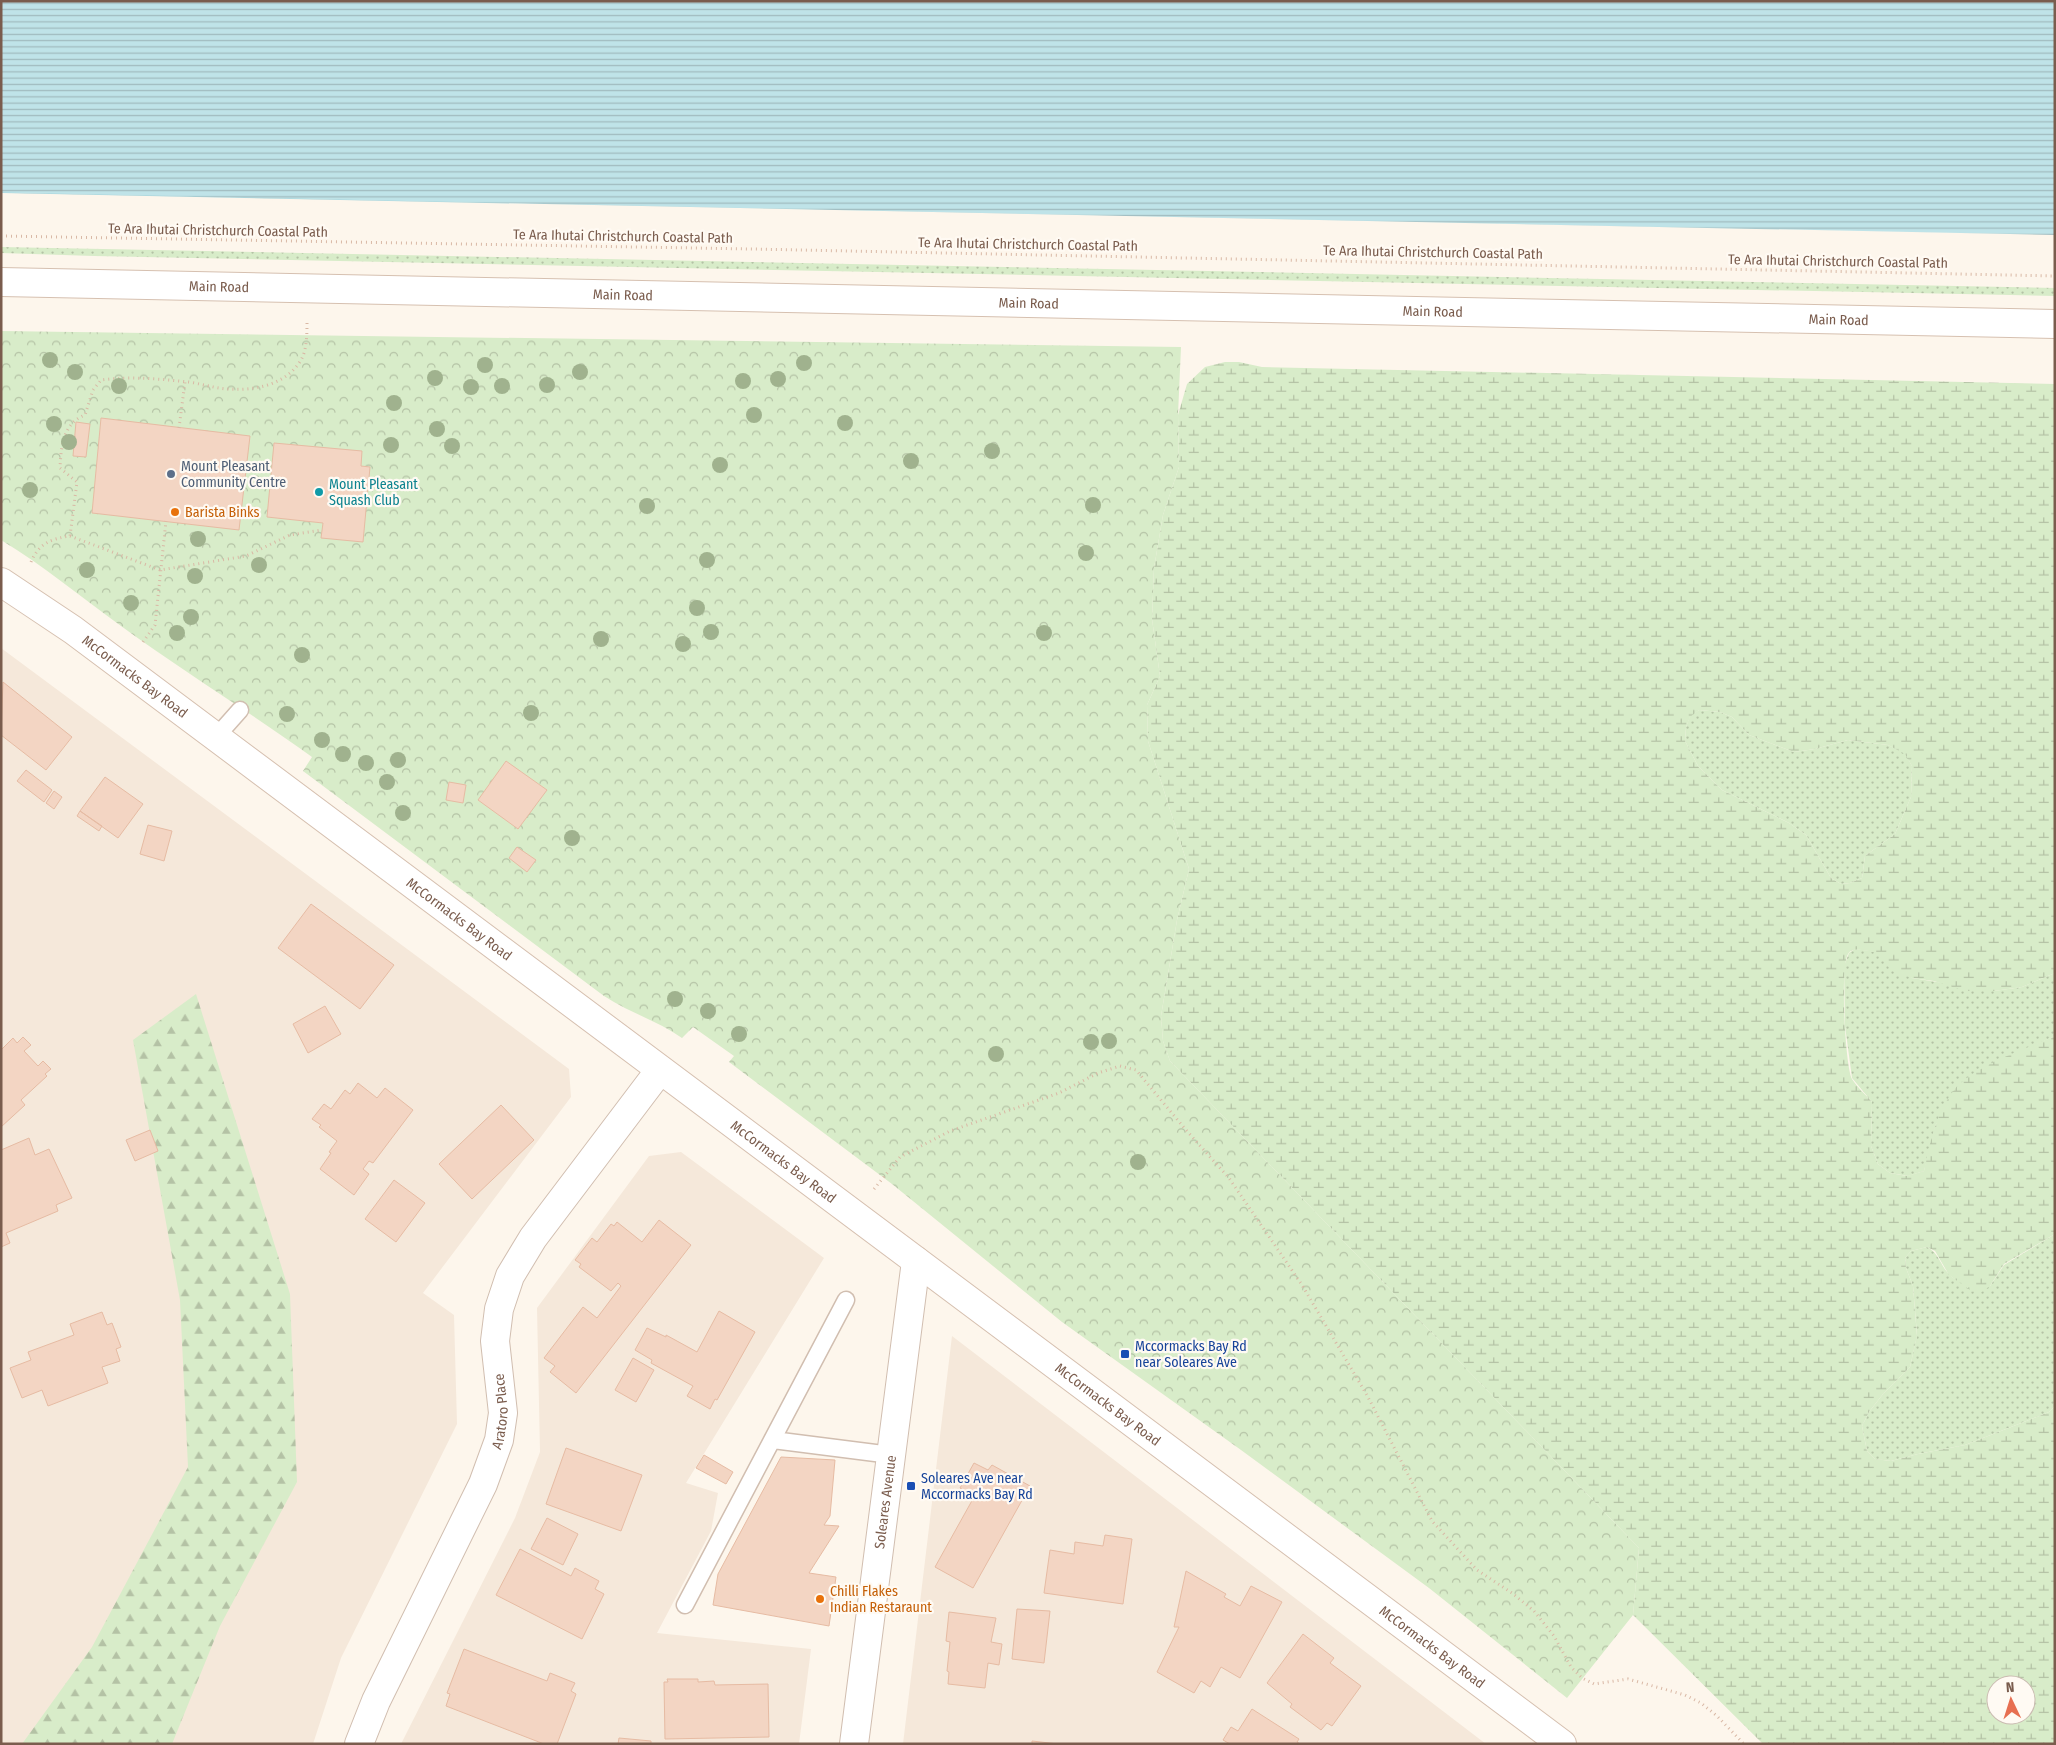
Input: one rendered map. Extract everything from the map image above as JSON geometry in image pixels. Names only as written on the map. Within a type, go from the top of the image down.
[{"type":"street","name":"Main Road","points":[[1,282],[2055,324]]},
{"type":"street","name":"McCormacks Bay Road","points":[[9,586],[216,737],[1562,1744]]},
{"type":"street","name":"Aratoro Place","points":[[359,1744],[376,1701],[483,1484],[499,1440],[502,1413],[495,1341],[499,1309],[510,1276],[533,1238],[660,1070]]},
{"type":"street","name":"Soleares Avenue","points":[[854,1744],[916,1261]]},
{"type":"lane","points":[[216,737],[240,710]]},
{"type":"lane","points":[[685,1605],[846,1300]]},
{"type":"lane","points":[[773,1440],[891,1454]]},
{"type":"path","name":"Te Ara Ihutai Christchurch Coastal Path","points":[[1,236],[2055,276]]},
{"type":"path","points":[[70,536],[77,482],[60,468],[61,447],[65,435],[75,419],[85,415],[93,390],[101,380],[116,378],[185,382],[227,389],[252,388],[277,382],[286,377],[302,359],[306,344],[308,289]]},
{"type":"path","points":[[179,428],[185,382]]},
{"type":"path","points":[[124,669],[154,625],[166,522]]},
{"type":"path","points":[[9,586],[40,547],[51,539],[70,536],[160,570],[246,556],[290,535],[322,530]]},
{"type":"path","points":[[853,1215],[900,1157],[950,1131],[1059,1093],[1098,1073],[1120,1066],[1136,1070],[1229,1178],[1302,1285],[1368,1397],[1432,1522],[1477,1570],[1512,1592],[1534,1611],[1554,1636],[1571,1668],[1582,1678],[1594,1684],[1628,1679],[1685,1695],[1700,1703],[1717,1716],[1744,1744]]},
{"type":"shaded area","points":[[1,648],[569,1069],[571,1097],[423,1293],[454,1315],[457,1424],[341,1658],[313,1744],[1,1744]]},
{"type":"shaded area","points":[[681,1152],[824,1258],[686,1483],[718,1493],[711,1531],[657,1633],[811,1649],[799,1744],[401,1744],[515,1518],[540,1452],[537,1308],[649,1156]]},
{"type":"shaded area","points":[[952,1336],[1486,1744],[903,1744]]},
{"type":"green space","points":[[1,247],[2055,288],[2055,296],[94,256],[1,253]]},
{"type":"green space","points":[[1,331],[1181,347],[1178,415],[1179,467],[1163,515],[1154,568],[1152,619],[1160,676],[1147,705],[1148,741],[1189,869],[1177,920],[1161,1016],[1163,1041],[1170,1061],[1639,1548],[1633,1615],[1567,1698],[1429,1588],[1062,1322],[892,1184],[729,1062],[734,1056],[693,1027],[682,1038],[604,996],[303,771],[312,757],[145,643],[47,571],[1,540]]},
{"type":"green space","points":[[1225,362],[1239,362],[1262,367],[2055,384],[2055,973],[2022,987],[1994,991],[1965,991],[1934,981],[1912,978],[1890,970],[1880,955],[1873,952],[1852,950],[1848,954],[1846,962],[1844,995],[1849,1070],[1854,1082],[1872,1102],[1871,1146],[1878,1164],[1890,1173],[1907,1176],[1924,1171],[1929,1147],[1942,1110],[1955,1088],[1964,1080],[1996,1061],[2055,1036],[2055,1234],[2004,1264],[1990,1286],[1977,1295],[1949,1275],[1935,1251],[1927,1247],[1911,1251],[1905,1258],[1906,1268],[1913,1286],[1917,1336],[1910,1367],[1883,1394],[1869,1412],[1862,1426],[1867,1451],[1875,1459],[1891,1461],[1965,1445],[2049,1412],[2055,1406],[2055,1744],[1763,1744],[1633,1615],[1639,1548],[1170,1061],[1163,1041],[1161,1016],[1177,920],[1189,869],[1148,741],[1147,705],[1160,676],[1152,619],[1154,568],[1163,515],[1179,467],[1178,415],[1187,384],[1205,367]],"holes":[[[1699,710],[1720,712],[1732,717],[1749,735],[1794,752],[1815,749],[1848,740],[1888,745],[1905,754],[1912,766],[1911,797],[1895,834],[1865,856],[1862,878],[1850,883],[1841,884],[1831,878],[1806,835],[1789,823],[1722,790],[1698,766],[1685,741],[1686,727],[1690,717]]]},
{"type":"green space","points":[[1699,710],[1720,712],[1732,717],[1749,735],[1794,752],[1815,749],[1848,740],[1888,745],[1905,753],[1912,766],[1911,797],[1895,834],[1865,856],[1862,878],[1850,883],[1841,884],[1831,878],[1806,835],[1789,823],[1722,790],[1698,766],[1685,741],[1686,727],[1690,716]]},
{"type":"green space","points":[[1855,949],[1878,952],[1912,978],[1994,991],[2022,987],[2055,973],[2055,1036],[1983,1069],[1936,1124],[1924,1171],[1908,1176],[1890,1173],[1878,1164],[1871,1146],[1872,1102],[1852,1078],[1845,1026],[1844,966],[1849,953]]},
{"type":"green space","points":[[196,994],[290,1294],[297,1482],[220,1626],[172,1744],[22,1744],[92,1647],[188,1467],[180,1300],[133,1040]]},
{"type":"green space","points":[[2055,1234],[2055,1406],[2049,1412],[1965,1445],[1891,1461],[1875,1459],[1867,1451],[1862,1426],[1869,1412],[1883,1394],[1910,1367],[1917,1335],[1913,1286],[1906,1268],[1905,1258],[1911,1251],[1927,1247],[1934,1252],[1946,1271],[1953,1278],[1968,1284],[1990,1286],[2004,1265]]},
{"type":"water","points":[[1,1],[2055,1],[2055,236],[1,193]]},
{"type":"pier","points":[[1,193],[2055,235],[2055,239],[1,195]]},
{"type":"building","name":"Mount Pleasant Community Centre","points":[[101,418],[250,436],[239,530],[92,513]]},
{"type":"building","points":[[76,422],[90,424],[86,457],[73,456]]},
{"type":"building","name":"Mount Pleasant Squash Club","points":[[274,443],[362,451],[361,466],[370,467],[363,542],[321,538],[323,523],[267,517]]},
{"type":"building","points":[[3,682],[72,737],[46,770],[1,735]]},
{"type":"building","points":[[506,761],[547,790],[518,829],[478,800]]},
{"type":"building","points":[[26,770],[52,790],[44,802],[17,781]]},
{"type":"building","points":[[105,777],[143,804],[118,838],[80,811]]},
{"type":"building","points":[[449,782],[466,785],[463,803],[446,800]]},
{"type":"building","points":[[54,791],[62,797],[54,809],[46,803]]},
{"type":"building","points":[[80,811],[102,826],[99,831],[77,816]]},
{"type":"building","points":[[148,825],[172,831],[164,861],[140,854]]},
{"type":"building","points":[[517,847],[536,860],[527,872],[509,858]]},
{"type":"building","points":[[311,904],[394,965],[360,1009],[278,948]]},
{"type":"building","points":[[325,1006],[341,1034],[308,1053],[293,1024]]},
{"type":"building","points":[[23,1037],[31,1045],[24,1051],[38,1066],[43,1061],[51,1069],[45,1074],[47,1076],[21,1100],[25,1105],[1,1127],[1,1050],[13,1038],[17,1043]]},
{"type":"building","points":[[358,1083],[377,1098],[385,1088],[413,1110],[373,1163],[369,1161],[363,1169],[369,1174],[354,1195],[320,1169],[337,1141],[312,1119],[324,1104],[331,1109],[345,1090],[350,1094]]},
{"type":"building","points":[[501,1105],[534,1140],[472,1199],[439,1164]]},
{"type":"building","points":[[150,1130],[158,1151],[135,1161],[126,1140]]},
{"type":"building","points":[[29,1138],[35,1155],[49,1149],[72,1198],[56,1205],[58,1211],[6,1233],[10,1243],[1,1247],[1,1150]]},
{"type":"building","points":[[394,1180],[425,1203],[396,1242],[365,1219]]},
{"type":"building","points":[[659,1220],[691,1245],[576,1393],[550,1372],[555,1366],[544,1358],[583,1307],[597,1318],[621,1286],[618,1283],[611,1291],[579,1267],[581,1264],[575,1260],[592,1238],[597,1242],[611,1224],[614,1226],[617,1222],[642,1242]]},
{"type":"building","points":[[719,1311],[755,1332],[717,1400],[715,1399],[710,1409],[687,1396],[693,1386],[651,1363],[652,1360],[635,1350],[647,1328],[666,1337],[666,1335],[697,1352]]},
{"type":"building","points":[[102,1312],[107,1325],[112,1323],[121,1347],[116,1349],[120,1361],[102,1367],[108,1383],[48,1406],[42,1390],[22,1398],[10,1368],[31,1360],[28,1352],[74,1335],[70,1324]]},
{"type":"building","points":[[633,1358],[654,1370],[636,1402],[615,1390]]},
{"type":"building","points":[[566,1448],[642,1475],[621,1531],[546,1504]]},
{"type":"building","points":[[704,1455],[733,1472],[726,1484],[696,1468]]},
{"type":"building","points":[[781,1457],[835,1460],[830,1516],[824,1525],[839,1526],[809,1573],[836,1577],[829,1626],[713,1605],[718,1574]]},
{"type":"building","points":[[974,1463],[988,1470],[992,1465],[1030,1486],[973,1588],[935,1567],[974,1497],[960,1488]]},
{"type":"building","points":[[547,1518],[578,1534],[563,1565],[531,1549]]},
{"type":"building","points":[[1105,1535],[1132,1539],[1123,1604],[1044,1593],[1050,1550],[1074,1554],[1075,1542],[1103,1546]]},
{"type":"building","points":[[520,1549],[571,1576],[575,1568],[599,1581],[595,1589],[604,1594],[582,1639],[496,1595]]},
{"type":"building","points":[[1186,1571],[1226,1594],[1224,1597],[1240,1606],[1251,1586],[1282,1602],[1240,1678],[1221,1667],[1210,1687],[1201,1681],[1194,1693],[1157,1672],[1179,1627],[1174,1627]]},
{"type":"building","points":[[1017,1609],[1050,1611],[1044,1663],[1012,1659]]},
{"type":"building","points":[[949,1612],[996,1618],[991,1642],[1002,1644],[999,1665],[988,1663],[985,1688],[948,1684],[949,1672],[947,1671],[950,1642],[946,1641]]},
{"type":"building","points":[[1303,1634],[1334,1658],[1330,1663],[1361,1686],[1332,1726],[1327,1723],[1321,1730],[1290,1707],[1292,1704],[1267,1683]]},
{"type":"building","points":[[464,1649],[547,1681],[550,1673],[575,1683],[571,1691],[576,1694],[557,1744],[544,1744],[446,1706],[450,1694],[447,1693]]},
{"type":"building","points":[[667,1679],[698,1679],[698,1682],[714,1681],[715,1685],[768,1684],[769,1737],[665,1739],[664,1682],[668,1682]]},
{"type":"building","points":[[1252,1709],[1299,1739],[1297,1742],[1300,1744],[1230,1744],[1223,1740],[1231,1727],[1238,1731]]},
{"type":"building","points":[[619,1738],[651,1741],[651,1744],[618,1744]]},
{"type":"building","points":[[1032,1741],[1058,1744],[1032,1744]]},
{"type":"place","name":"Mount Pleasant Community Centre","points":[[171,474]]},
{"type":"place","name":"Mount Pleasant Squash Club","points":[[319,492]]},
{"type":"place","name":"Barista Binks","points":[[175,512]]},
{"type":"place","name":"Mccormacks Bay Rd near Soleares Ave","points":[[1125,1354]]},
{"type":"place","name":"Soleares Ave near Mccormacks Bay Rd","points":[[911,1486]]},
{"type":"place","name":"Chilli Flakes Indian Restaraunt","points":[[820,1599]]}]
